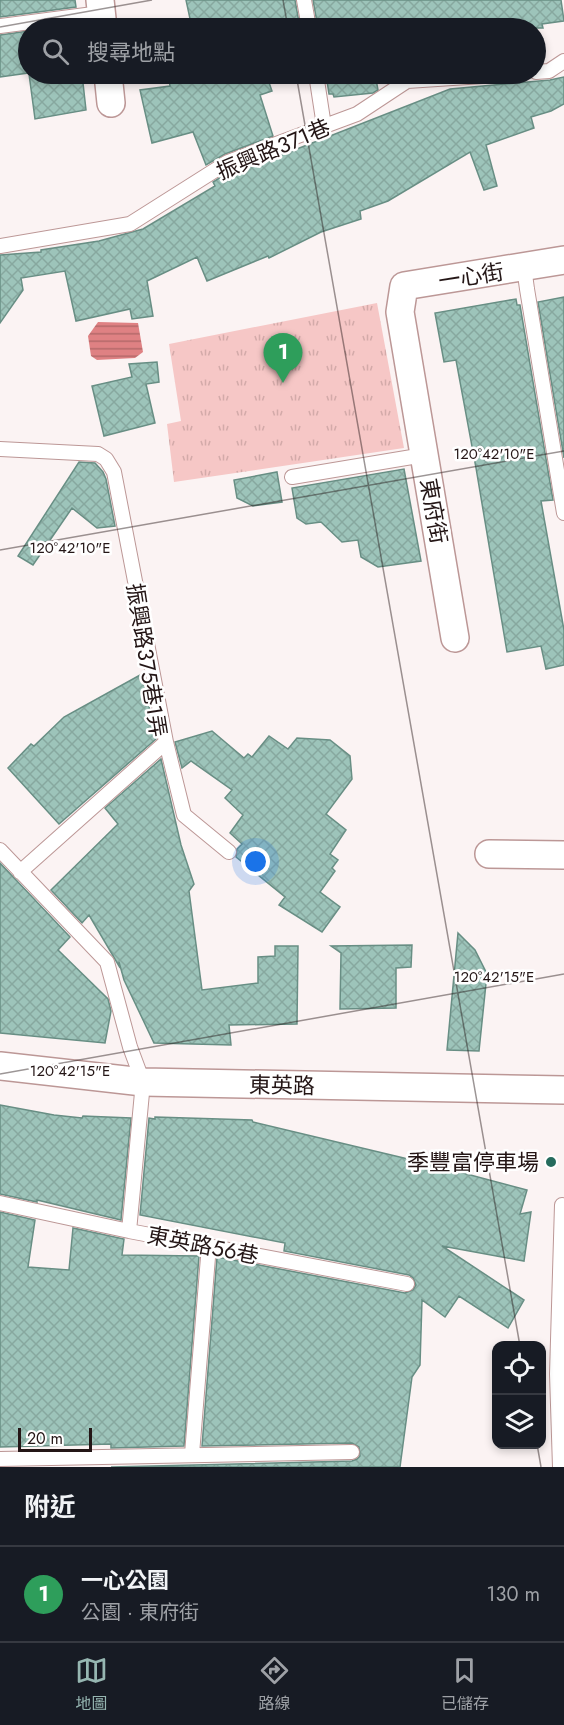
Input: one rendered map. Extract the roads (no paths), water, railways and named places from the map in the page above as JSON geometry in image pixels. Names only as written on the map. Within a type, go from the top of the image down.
[{"type":"street","points":[[109,84],[111,103]]},
{"type":"street","name":"一心街","points":[[400,312],[404,286],[564,260]]},
{"type":"street","name":"東府街","points":[[400,312],[455,638]]},
{"type":"street","points":[[489,854],[564,855]]},
{"type":"street","name":"東英路","points":[[0,1066],[143,1082],[564,1090]]},
{"type":"lane","points":[[304,0],[307,18]]},
{"type":"lane","points":[[67,18],[101,14]]},
{"type":"lane","points":[[0,26],[18,24]]},
{"type":"lane","points":[[546,71],[564,61]]},
{"type":"lane","points":[[318,84],[324,126]]},
{"type":"lane","name":"振興路371巷","points":[[0,246],[130,224],[228,162],[357,114],[402,84]]},
{"type":"lane","points":[[524,267],[564,513]]},
{"type":"lane","name":"振興路375巷1弄","points":[[0,449],[98,454],[106,459],[114,472],[166,742],[20,872]]},
{"type":"lane","points":[[292,477],[424,455]]},
{"type":"lane","points":[[166,742],[184,815],[229,852]]},
{"type":"lane","points":[[0,850],[107,962],[130,1047],[143,1082],[129,1231]]},
{"type":"lane","name":"東英路56巷","points":[[0,1203],[129,1231],[407,1284]]},
{"type":"lane","points":[[560,1467],[562,1205]]},
{"type":"lane","points":[[192,1454],[209,1245]]},
{"type":"lane","points":[[0,1459],[352,1452]]},
{"type":"place","name":"一心公園","points":[[283,383]]},
{"type":"place","name":"季豐富停車場","points":[[551,1162]]}]
